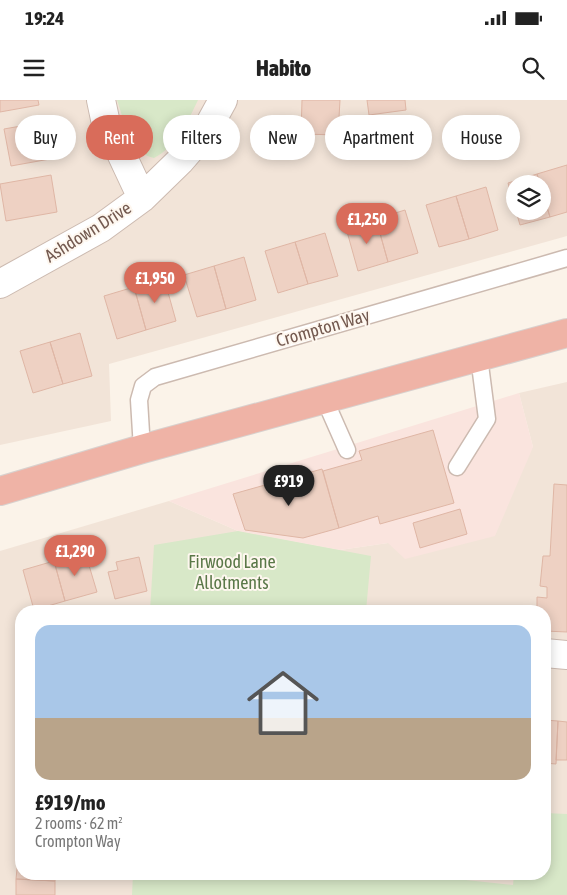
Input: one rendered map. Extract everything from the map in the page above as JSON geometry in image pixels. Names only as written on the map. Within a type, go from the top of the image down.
[{"type":"highway","points":[[0,491],[324,398],[567,333]]},
{"type":"street","points":[[101,100],[106,120],[142,198]]},
{"type":"street","name":"Ashdown Drive","points":[[0,284],[101,228],[142,198],[180,161],[206,131],[223,100]]},
{"type":"street","points":[[551,654],[567,655]]},
{"type":"lane","name":"Crompton Way","points":[[142,449],[139,400],[143,386],[155,377],[567,258]]},
{"type":"lane","points":[[457,467],[487,419],[479,357]]},
{"type":"lane","points":[[324,398],[347,450]]},
{"type":"shaded area","points":[[0,100],[567,100],[567,236],[109,364],[111,421],[0,445]]},
{"type":"shaded area","points":[[567,382],[567,895],[0,895],[0,551],[169,501],[238,531],[340,550],[388,543],[533,447],[519,393]]},
{"type":"shaded area","points":[[519,393],[533,447],[495,536],[405,559],[388,543],[340,550],[238,531],[169,501]]},
{"type":"green space","points":[[117,100],[198,100],[190,115],[163,115],[163,152],[154,158],[153,115],[122,115]]},
{"type":"green space","name":"Firwood Lane Allotments","points":[[238,531],[371,556],[367,605],[150,605],[154,545]]},
{"type":"green space","points":[[551,813],[567,814],[567,895],[132,895],[133,880],[466,880],[513,885],[513,880],[551,880]]},
{"type":"building","points":[[0,100],[38,100],[39,105],[0,112]]},
{"type":"building","points":[[302,100],[340,100],[339,115],[325,115],[325,135],[315,134],[315,115],[302,115]]},
{"type":"building","points":[[367,100],[405,100],[406,110],[369,115]]},
{"type":"building","points":[[15,127],[15,160],[44,160],[11,166],[4,129]]},
{"type":"building","points":[[567,165],[567,212],[551,217],[551,175],[537,174]]},
{"type":"building","points":[[51,175],[57,212],[6,221],[0,184]]},
{"type":"building","points":[[486,187],[498,230],[469,239],[456,196]]},
{"type":"building","points":[[456,196],[469,239],[439,247],[426,205]]},
{"type":"building","points":[[405,210],[418,253],[388,262],[376,219]]},
{"type":"building","points":[[376,219],[388,262],[358,271],[346,228]]},
{"type":"building","points":[[519,220],[539,220],[520,225]]},
{"type":"building","points":[[325,233],[338,276],[308,284],[295,242]]},
{"type":"building","points":[[295,242],[308,284],[278,293],[265,251]]},
{"type":"building","points":[[244,257],[256,300],[226,309],[214,266]]},
{"type":"building","points":[[214,266],[226,309],[197,317],[184,275]]},
{"type":"building","points":[[164,278],[176,321],[146,330],[134,287]]},
{"type":"building","points":[[134,287],[146,330],[117,339],[104,296]]},
{"type":"building","points":[[80,333],[92,376],[63,384],[50,342]]},
{"type":"building","points":[[50,342],[63,384],[33,393],[20,351]]},
{"type":"building","points":[[433,430],[454,503],[380,524],[378,516],[339,528],[323,471],[362,460],[359,451]]},
{"type":"building","points":[[322,469],[339,528],[303,538],[245,530],[233,494]]},
{"type":"building","points":[[554,484],[567,485],[567,632],[551,631],[551,605],[537,605],[537,597],[547,598],[547,587],[540,586],[543,556],[550,556]]},
{"type":"building","points":[[460,509],[467,534],[420,548],[413,523]]},
{"type":"building","points":[[85,552],[97,592],[65,601],[54,561]]},
{"type":"building","points":[[139,557],[147,591],[115,599],[108,572],[118,570],[116,562]]},
{"type":"building","points":[[54,561],[65,601],[51,605],[33,605],[23,570]]},
{"type":"building","points":[[551,720],[558,721],[556,764],[551,764]]},
{"type":"building","points":[[558,721],[567,722],[567,760],[556,760]]},
{"type":"building","points":[[16,880],[55,881],[55,895],[16,895]]}]
